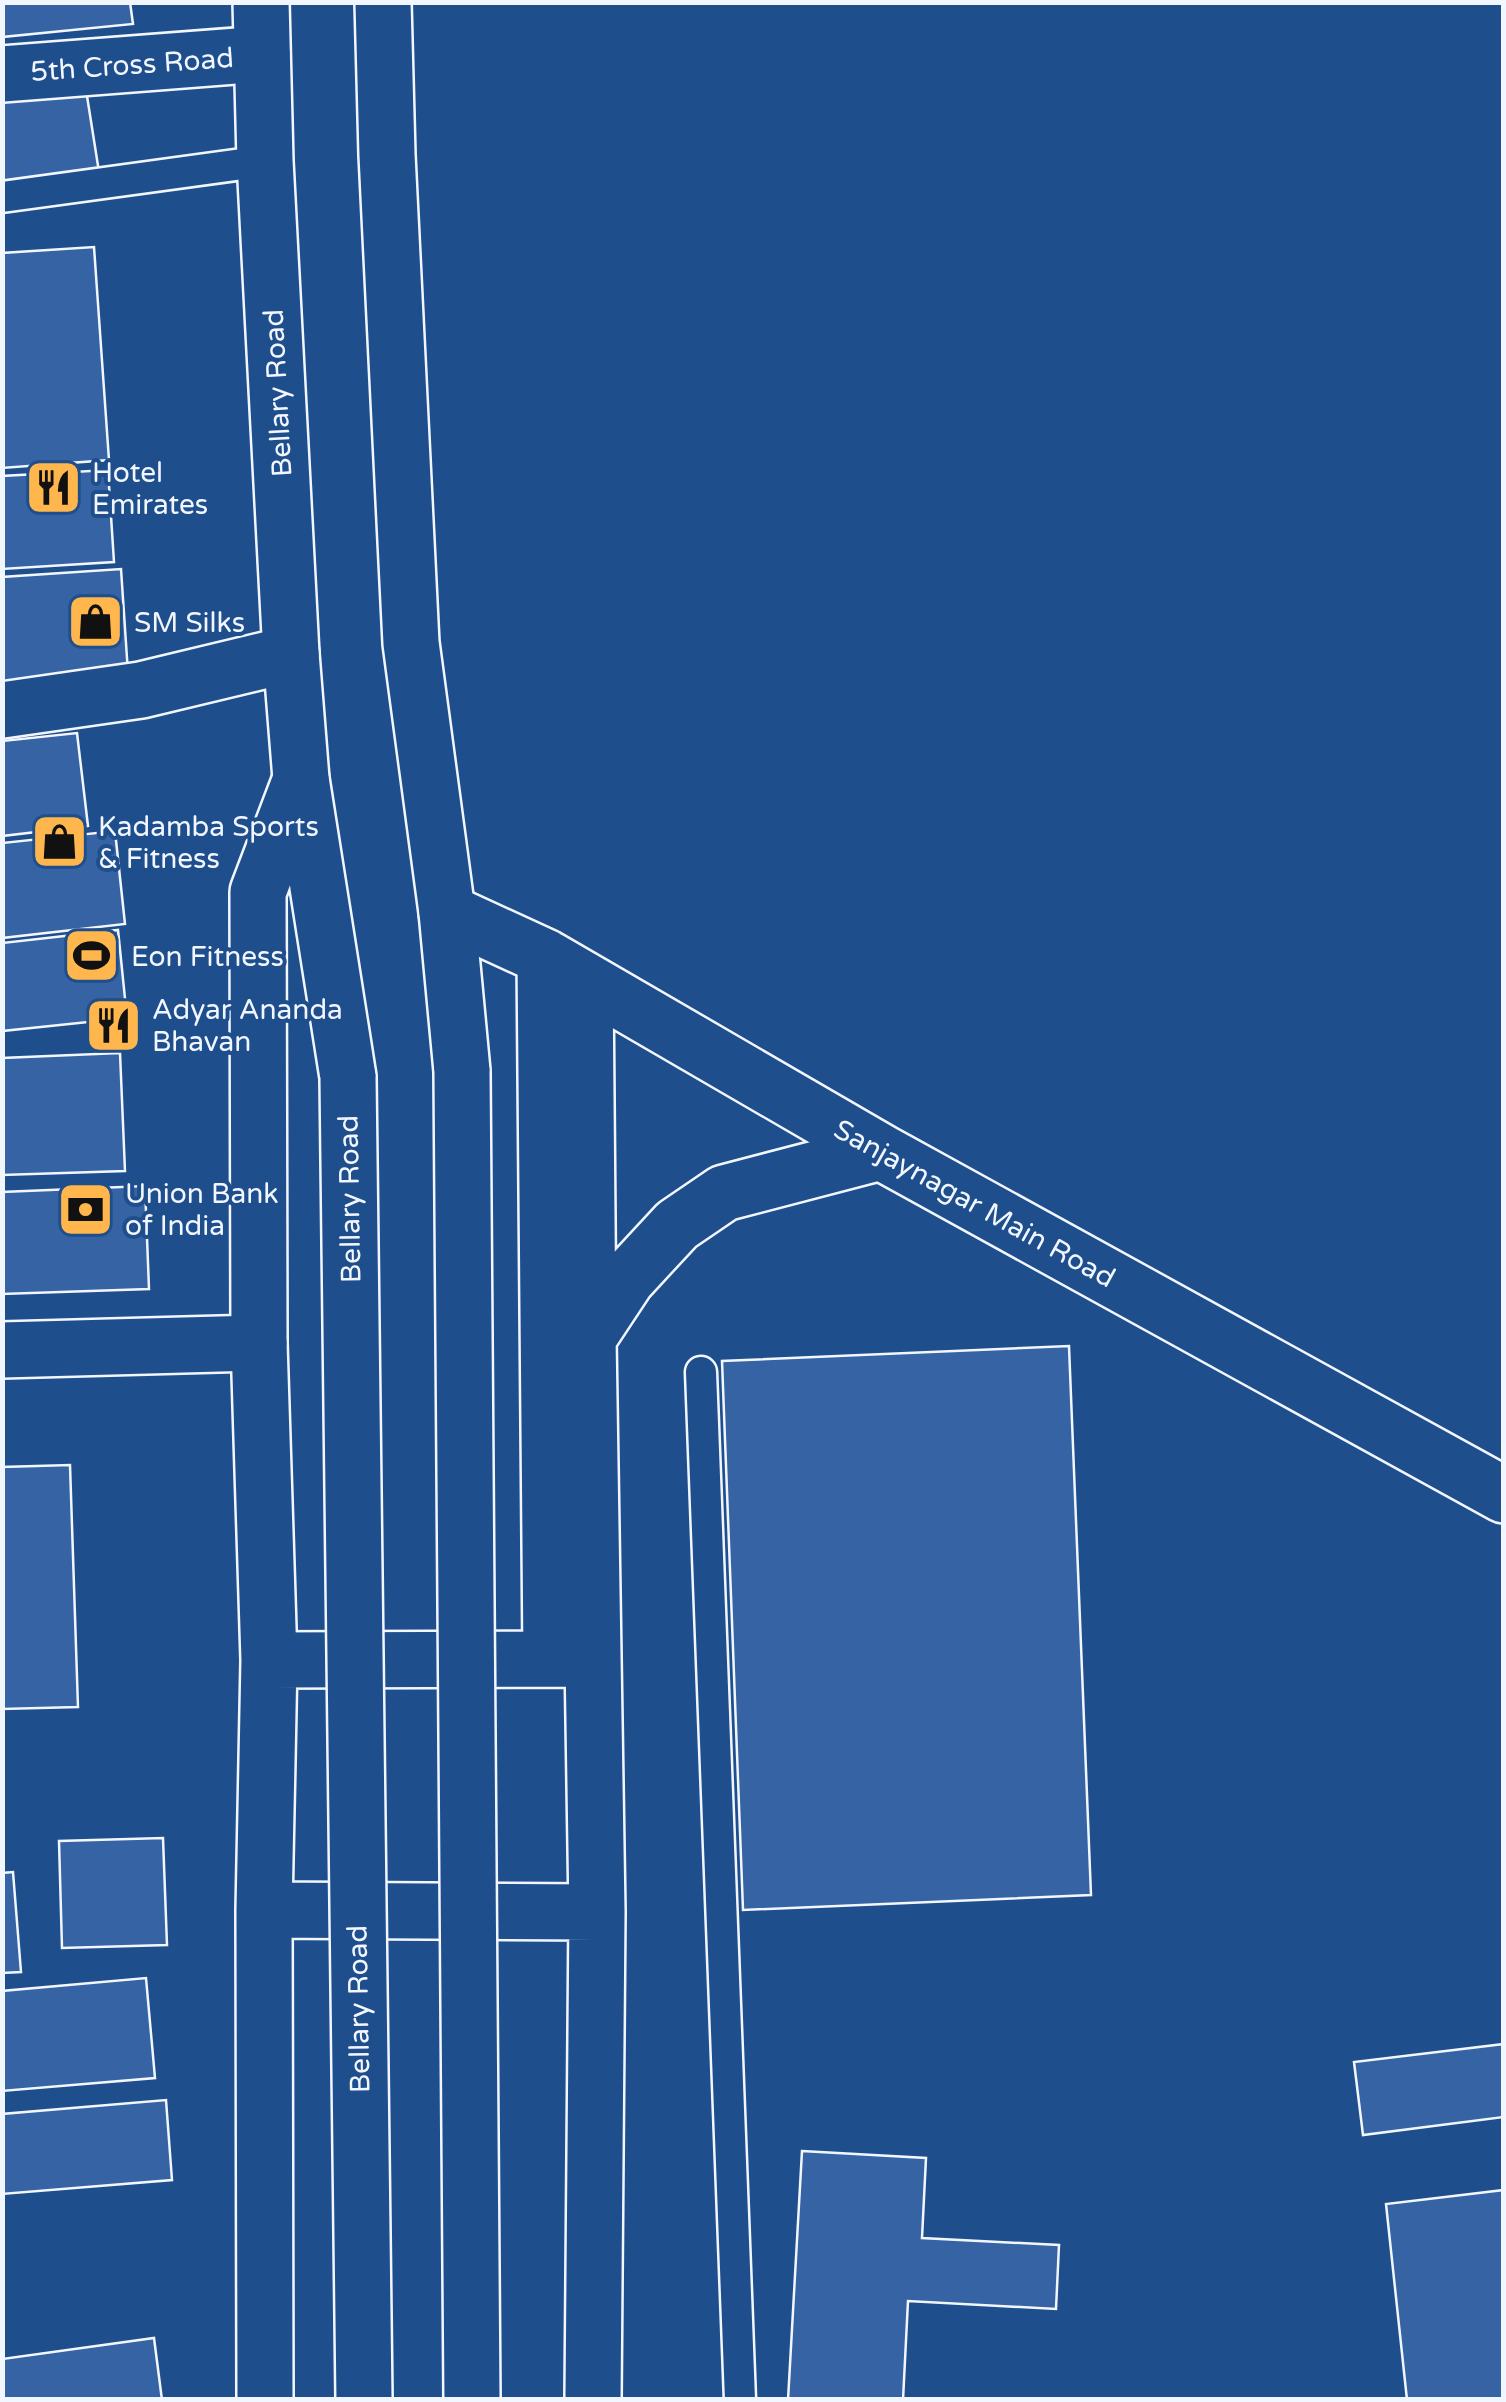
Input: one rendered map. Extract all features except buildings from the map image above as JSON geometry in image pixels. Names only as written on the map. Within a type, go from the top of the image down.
[{"type":"main road","points":[[383,2],[386,155],[411,644],[448,912],[462,1070],[472,2400]]},
{"type":"main road","name":"5th Cross Road","points":[[2,74],[262,28]]},
{"type":"main road","name":"Bellary Road","points":[[262,28],[290,654],[301,779],[348,1077],[364,2400]]},
{"type":"main road","points":[[2,710],[141,690],[290,654]]},
{"type":"main road","points":[[265,2400],[264,1910],[269,1660],[258,1342],[258,892],[301,779]]},
{"type":"main road","name":"Sanjaynagar Main Road","points":[[448,912],[565,969],[881,1152],[1504,1495]]},
{"type":"main road","points":[[565,969],[588,1338],[572,1659]]},
{"type":"main road","points":[[565,969],[572,1659],[598,1912],[593,2400]]},
{"type":"main road","points":[[588,1338],[627,1279],[678,1225],[724,1194],[881,1152]]},
{"type":"main road","points":[[2,1350],[258,1342]]},
{"type":"main road","points":[[269,1660],[572,1659]]},
{"type":"main road","points":[[264,1910],[598,1912]]},
{"type":"lane","points":[[2,198],[265,161]]},
{"type":"lane","points":[[701,1372],[740,2400]]},
{"type":"place","name":"Hotel Emirates","points":[[53,488]]},
{"type":"place","name":"SM Silks","points":[[95,622]]},
{"type":"place","name":"Kadamba Sports & Fitness","points":[[59,842]]},
{"type":"place","name":"Eon Fitness","points":[[92,956]]},
{"type":"place","name":"Adyar Ananda Bhavan","points":[[113,1025]]},
{"type":"place","name":"Union Bank of India","points":[[86,1209]]}]
